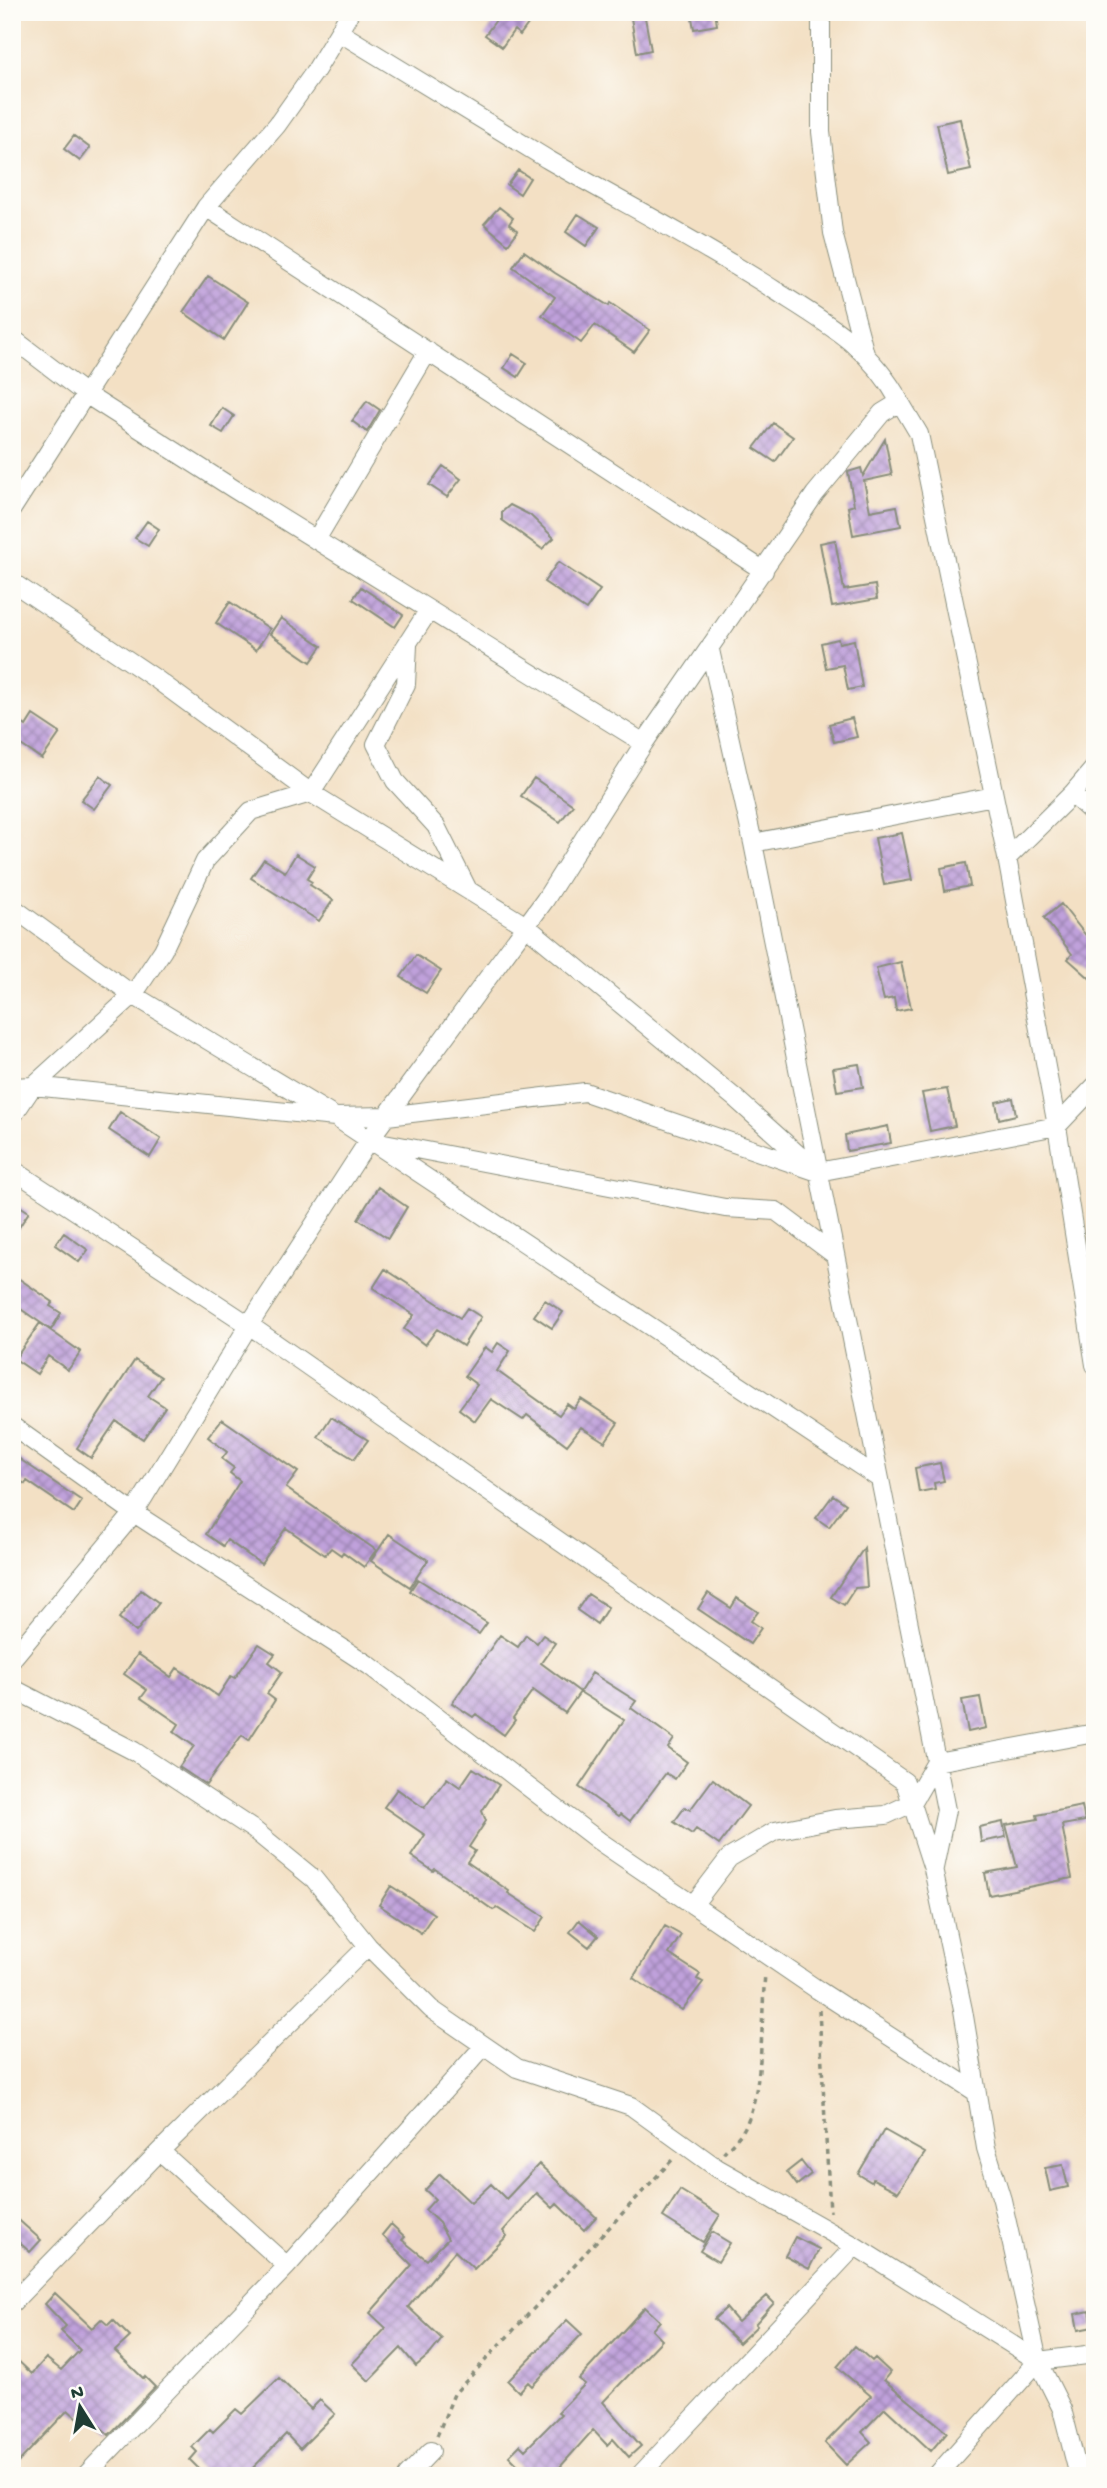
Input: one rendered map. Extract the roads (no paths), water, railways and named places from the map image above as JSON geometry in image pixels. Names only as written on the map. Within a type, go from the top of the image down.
[{"type":"street","points":[[12,509],[206,207],[276,125],[316,70],[350,12]]},
{"type":"street","points":[[821,12],[821,132],[833,233],[865,354]]},
{"type":"street","points":[[339,32],[548,159],[718,254],[842,334],[887,377],[919,435],[1007,858],[1057,1126],[1095,1365]]},
{"type":"street","points":[[206,207],[764,570]]},
{"type":"street","points":[[12,338],[87,395],[644,743]]},
{"type":"street","points":[[316,540],[428,351]]},
{"type":"street","points":[[12,1659],[134,1513],[249,1325],[369,1140],[526,926],[644,743],[824,484],[882,413],[900,402]]},
{"type":"street","points":[[12,582],[156,679],[311,793],[526,926],[735,1098],[818,1172]]},
{"type":"street","points":[[12,1117],[33,1086],[133,995],[163,950],[205,861],[251,811],[311,793],[429,610]]},
{"type":"street","points":[[408,643],[406,684],[376,744],[396,781],[436,826],[468,890]]},
{"type":"street","points":[[710,650],[752,843],[946,1810],[933,1869]]},
{"type":"street","points":[[1007,858],[1072,794],[1095,767]]},
{"type":"street","points":[[1072,794],[1095,815]]},
{"type":"street","points":[[752,843],[994,796]]},
{"type":"street","points":[[12,906],[133,995],[335,1117],[880,1479]]},
{"type":"street","points":[[12,1087],[33,1086],[335,1117],[387,1116],[585,1092],[818,1172],[1057,1126],[1095,1086]]},
{"type":"street","points":[[369,1140],[724,1208],[776,1211],[835,1255]]},
{"type":"street","points":[[12,1169],[249,1325],[860,1749],[905,1783],[933,1869],[963,2010],[986,2148],[1002,2200],[1038,2361],[1062,2409],[1079,2476]]},
{"type":"street","points":[[12,1426],[134,1513],[370,1666],[599,1841],[818,1990],[976,2092]]},
{"type":"street","points":[[12,1688],[134,1751],[254,1830],[314,1880],[368,1946],[431,2009],[517,2068],[631,2106],[712,2165],[855,2246],[1038,2361],[1095,2354]]},
{"type":"street","points":[[693,1905],[729,1858],[775,1831],[835,1819],[886,1815],[912,1803],[936,1762],[1095,1733]]},
{"type":"street","points":[[12,2303],[160,2151],[368,1946]]},
{"type":"street","points":[[85,2476],[287,2266],[484,2046]]},
{"type":"street","points":[[160,2151],[287,2266]]},
{"type":"street","points":[[639,2476],[855,2246]]},
{"type":"street","points":[[936,2476],[1038,2361]]},
{"type":"street","points":[[407,2476],[431,2451]]}]
